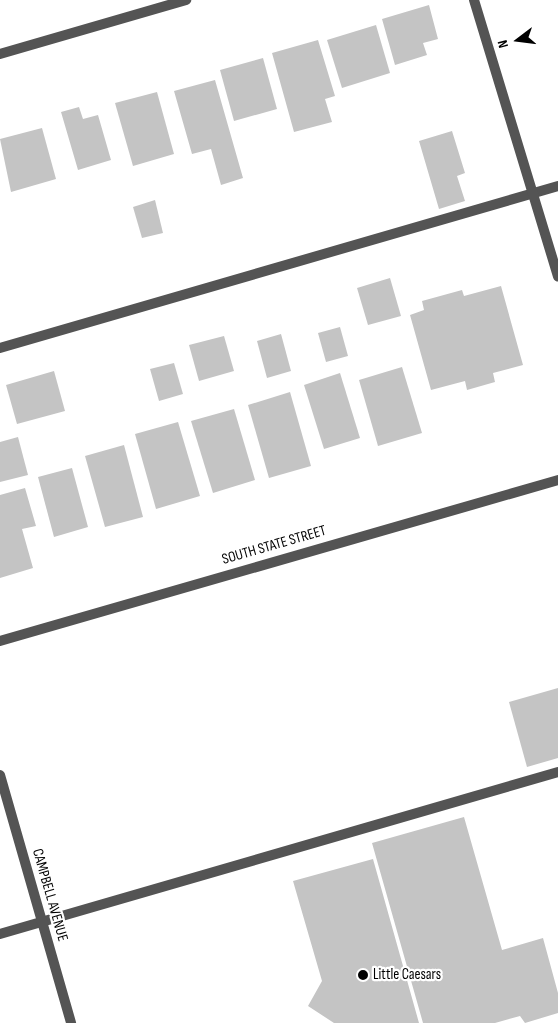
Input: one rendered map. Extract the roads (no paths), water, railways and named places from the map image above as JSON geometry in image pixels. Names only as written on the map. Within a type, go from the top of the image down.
[{"type":"street","points":[[0,54],[186,0]]},
{"type":"street","points":[[474,0],[558,277]]},
{"type":"street","points":[[0,348],[558,186]]},
{"type":"street","name":"SOUTH STATE STREET","points":[[0,641],[558,480]]},
{"type":"street","points":[[0,934],[558,772]]},
{"type":"street","name":"CAMPBELL AVENUE","points":[[0,775],[72,1023]]},
{"type":"place","name":"Little Caesars","points":[[363,975]]}]
